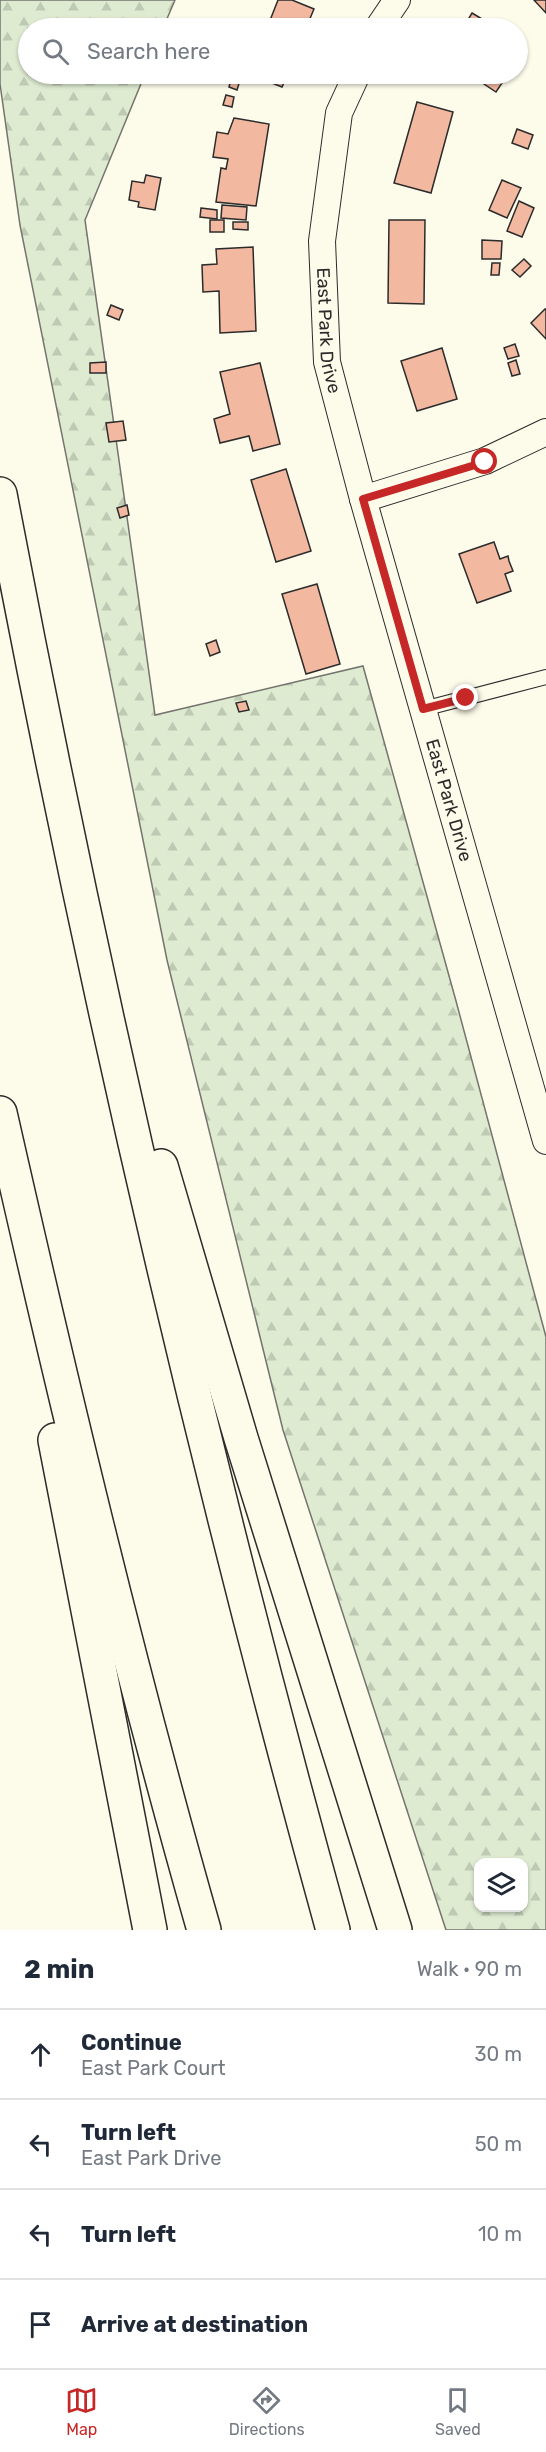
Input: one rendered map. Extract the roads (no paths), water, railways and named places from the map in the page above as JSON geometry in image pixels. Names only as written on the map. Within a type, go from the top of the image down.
[{"type":"highway","points":[[0,494],[79,886],[174,1312],[250,1616],[333,1930]]},
{"type":"highway","points":[[79,886],[241,1438],[395,1930]]},
{"type":"highway","points":[[0,1113],[52,1342],[122,1629],[204,1930]]},
{"type":"highway","points":[[0,1152],[150,1930]]},
{"type":"street","points":[[385,18],[397,0]]},
{"type":"street","name":"East Park Drive","points":[[352,84],[339,113],[322,241],[327,362],[363,499],[546,1141]]},
{"type":"street","points":[[363,499],[485,462],[546,432]]},
{"type":"lane","points":[[423,709],[546,677]]}]
